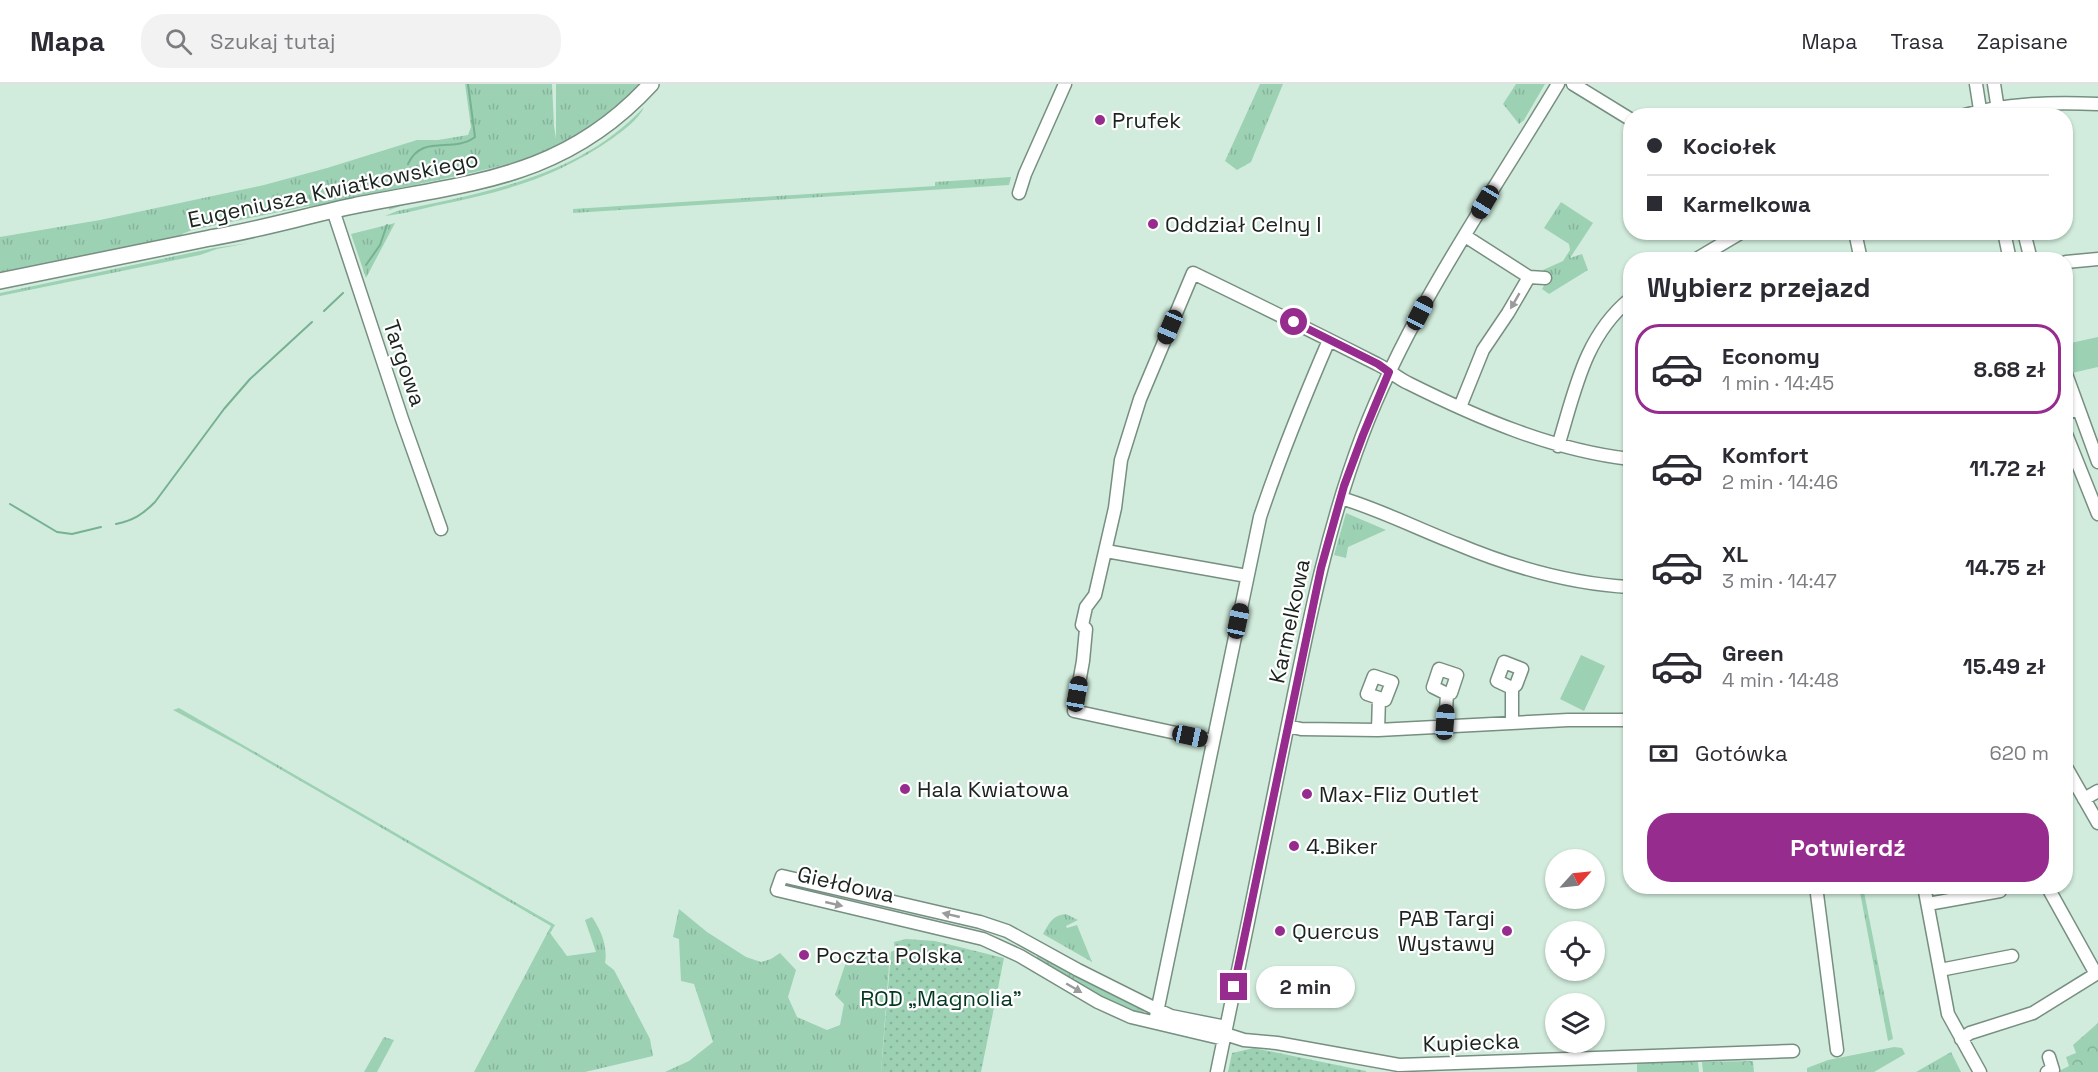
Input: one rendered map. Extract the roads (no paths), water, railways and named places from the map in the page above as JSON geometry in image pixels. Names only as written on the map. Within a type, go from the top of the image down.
[{"type":"main road","name":"Eugeniusza Kwiatkowskiego","points":[[0,281],[242,233],[333,210],[469,184],[536,165],[563,153],[597,132],[620,115],[651,84]]},
{"type":"street","points":[[1019,193],[1025,174],[1065,84]]},
{"type":"street","name":"Karmelkowa","points":[[1217,1072],[1321,568],[1341,498],[1363,435],[1389,372],[1430,293],[1558,84]]},
{"type":"street","points":[[1573,84],[1623,115]]},
{"type":"street","points":[[1976,84],[1979,108]]},
{"type":"street","points":[[1994,84],[1998,108]]},
{"type":"street","points":[[2018,108],[2051,103],[2098,104]]},
{"type":"street","name":"Targowa","points":[[333,210],[405,430],[441,529]]},
{"type":"street","points":[[1465,236],[1529,277],[1545,278]]},
{"type":"street","points":[[2073,261],[2098,259]]},
{"type":"street","points":[[1213,741],[1074,711],[1086,629],[1082,625],[1086,607],[1095,595],[1106,551],[1115,508],[1121,460],[1140,399],[1193,273],[1378,364],[1407,383],[1460,407],[1558,446],[1623,458]]},
{"type":"street","points":[[1460,407],[1483,350],[1529,277]]},
{"type":"street","points":[[1558,446],[1588,351],[1612,316],[1623,306]]},
{"type":"street","points":[[1155,1023],[1260,517],[1275,472],[1329,340]]},
{"type":"street","points":[[2073,413],[2098,462]]},
{"type":"street","points":[[2073,452],[2098,514]]},
{"type":"street","points":[[1341,498],[1511,564],[1550,576],[1623,586]]},
{"type":"street","points":[[1106,551],[1247,576]]},
{"type":"street","points":[[1512,688],[1512,723]]},
{"type":"street","points":[[1445,727],[1447,694]]},
{"type":"street","points":[[1378,730],[1379,698]]},
{"type":"street","points":[[1288,726],[1301,729],[1378,730],[1623,719]]},
{"type":"street","points":[[2073,779],[2098,823]]},
{"type":"street","points":[[2084,799],[2098,790]]},
{"type":"street","name":"Giełdowa","points":[[782,876],[980,922],[1007,931],[1156,1010],[1225,1033],[1155,1023],[1131,1017],[1112,1009],[1023,958],[983,939],[777,890],[782,876]]},
{"type":"street","points":[[1817,894],[1837,1050]]},
{"type":"street","points":[[1926,894],[1948,1014],[1980,1072]]},
{"type":"street","points":[[1928,904],[1983,894]]},
{"type":"street","points":[[1961,1039],[1970,1033],[2033,1013],[2096,974],[2052,894]]},
{"type":"street","points":[[869,912],[872,897]]},
{"type":"street","points":[[901,919],[904,904]]},
{"type":"street","points":[[1023,958],[1032,944]]},
{"type":"street","points":[[1940,970],[2012,956]]},
{"type":"street","name":"Kupiecka","points":[[1225,1033],[1245,1040],[1277,1043],[1400,1065],[1543,1066],[1794,1051]]},
{"type":"street","points":[[2047,1072],[2053,1070],[2049,1057]]},
{"type":"waterway","points":[[408,164],[421,149],[457,144],[475,137],[468,84]]},
{"type":"waterway","points":[[366,265],[380,245],[387,225]]},
{"type":"waterway","points":[[324,311],[343,293]]},
{"type":"waterway","points":[[116,524],[137,516],[155,502],[224,409],[250,379],[312,322]]},
{"type":"waterway","points":[[10,504],[57,532],[72,534],[101,527]]},
{"type":"place","name":"Prufek","points":[[1100,120]]},
{"type":"place","name":"Oddział Celny I","points":[[1153,224]]},
{"type":"place","name":"Hala Kwiatowa","points":[[905,789]]},
{"type":"place","name":"Max-Fliz Outlet","points":[[1307,794]]},
{"type":"place","name":"4.Biker","points":[[1294,846]]},
{"type":"place","name":"Quercus","points":[[1280,931]]},
{"type":"place","name":"PAB Targi Wystawy","points":[[1507,931]]},
{"type":"place","name":"Poczta Polska","points":[[804,955]]},
{"type":"park label","name":"ROD „Magnolia”","points":[[941,998]]}]
